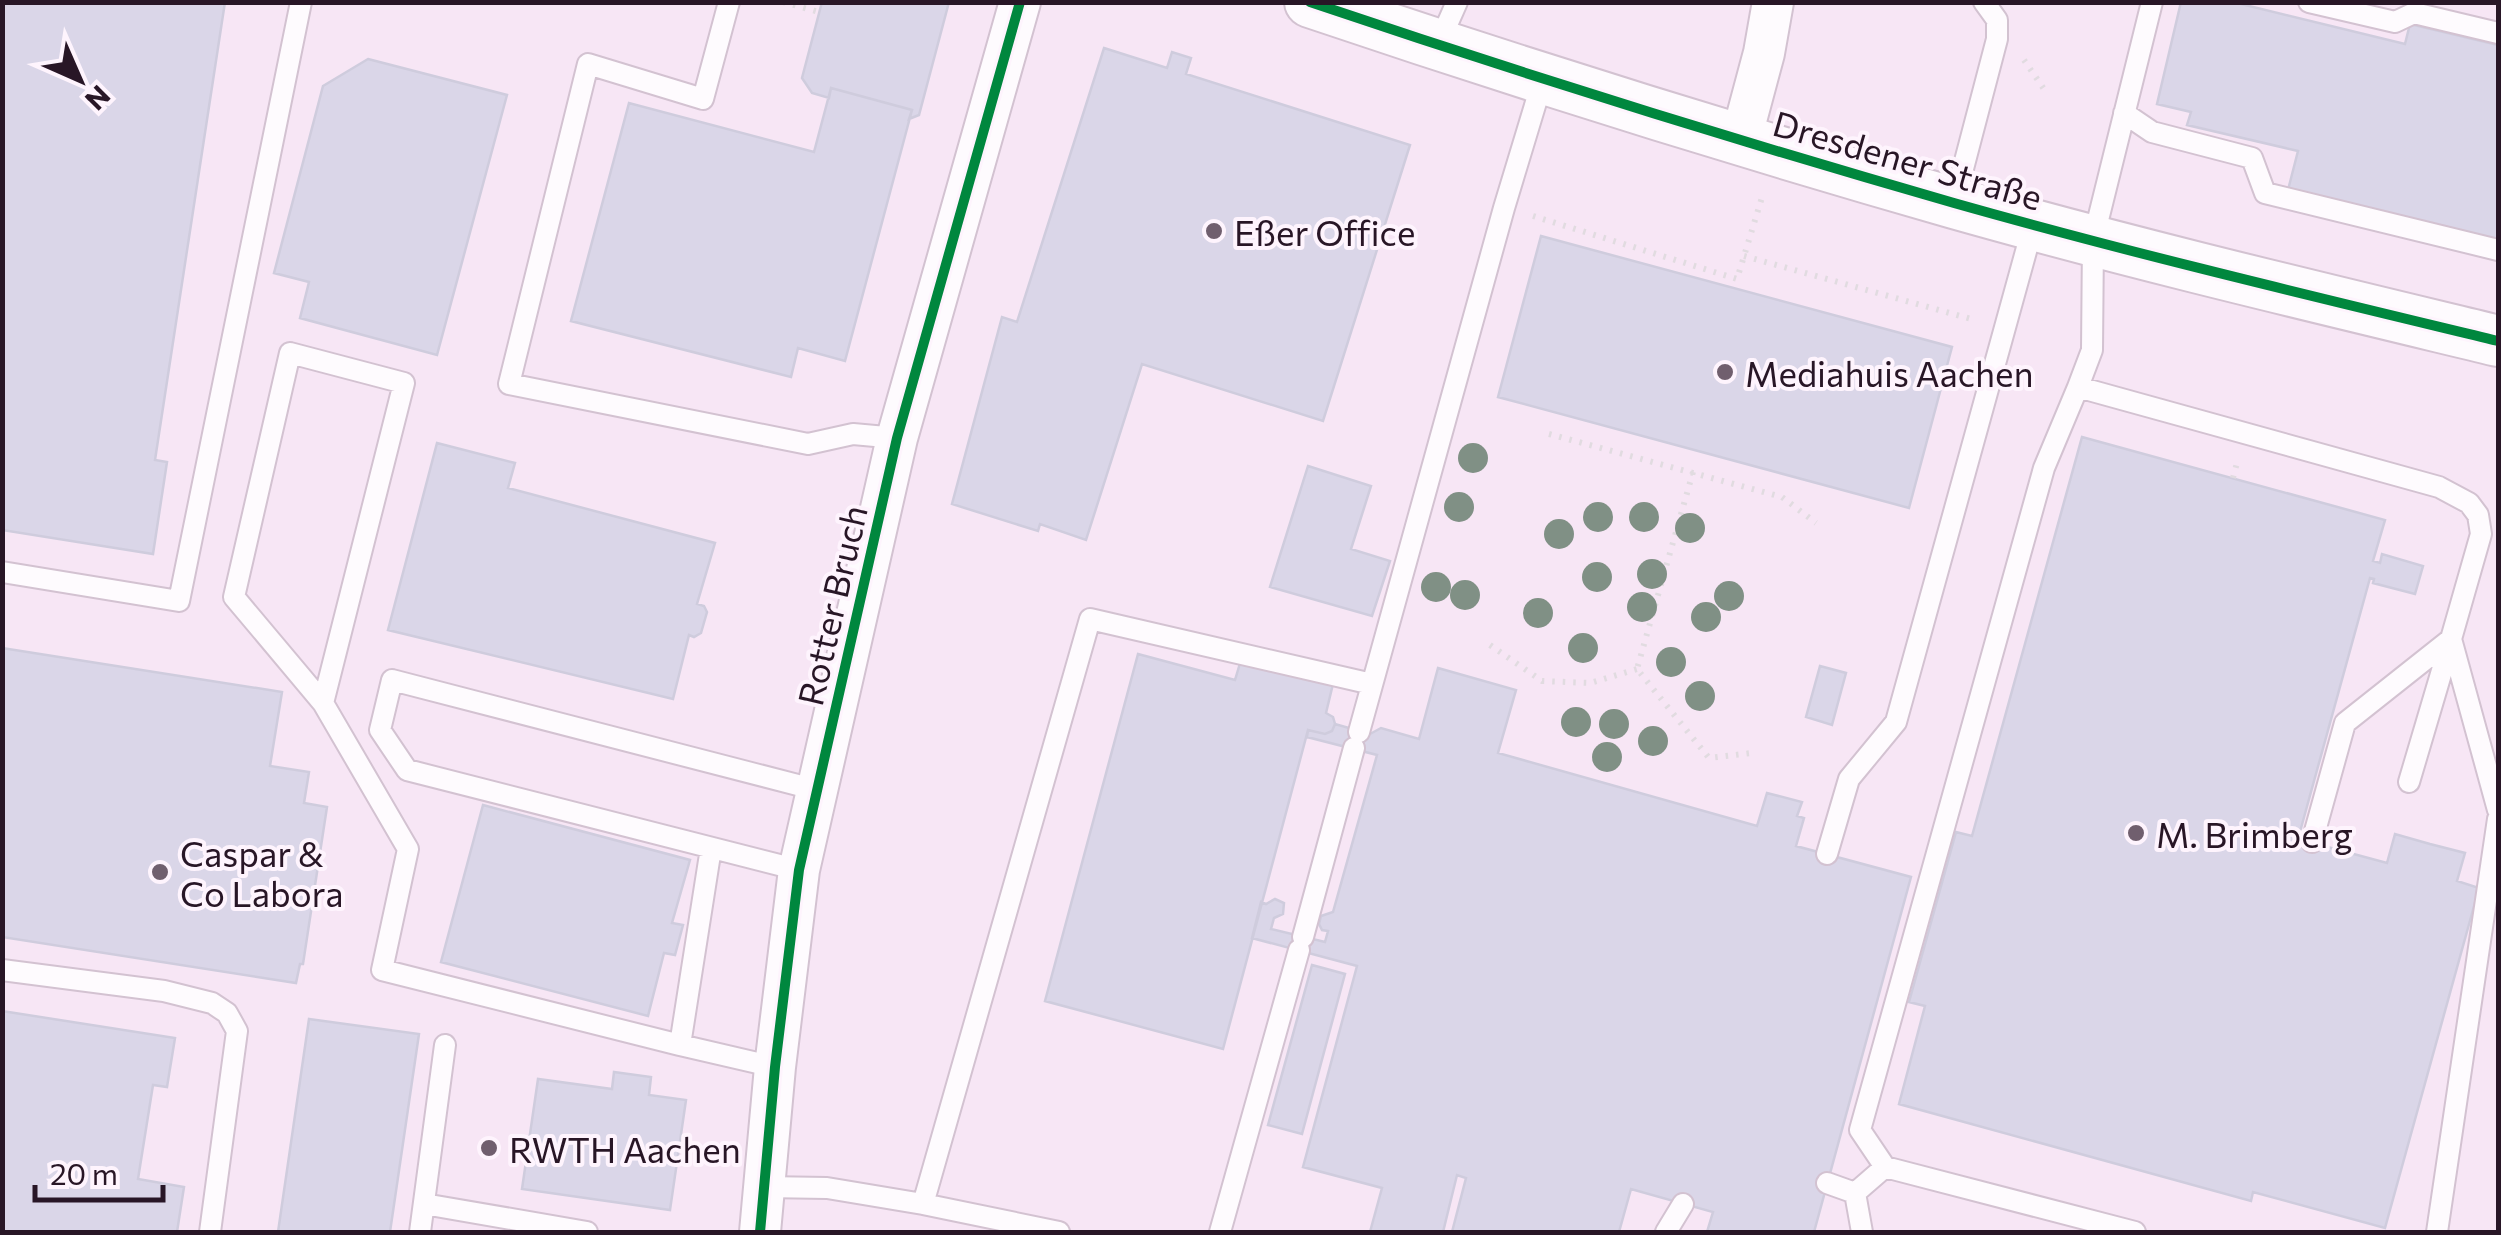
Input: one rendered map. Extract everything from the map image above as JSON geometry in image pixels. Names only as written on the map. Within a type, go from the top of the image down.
[{"type":"street","name":"Rotter Bruch","points":[[760,1232],[799,870],[897,438],[1020,2]]},
{"type":"street","name":"Dresdener Straße","points":[[1310,2],[1447,24],[1543,79],[1954,203],[2498,341]]},
{"type":"street","points":[[1741,139],[1773,2]]},
{"type":"lane","points":[[2,572],[179,601],[301,2]]},
{"type":"lane","points":[[729,2],[703,99],[588,64],[510,384],[808,444],[853,434],[897,438]]},
{"type":"lane","points":[[1954,203],[1997,39],[1997,20],[1984,2]]},
{"type":"lane","points":[[2135,1232],[1885,1167],[1860,1130],[2044,468],[2092,350],[2093,240],[2152,2]]},
{"type":"lane","points":[[2309,2],[2395,22],[2414,13],[2498,33]]},
{"type":"lane","points":[[1220,1232],[1543,79]]},
{"type":"lane","points":[[2124,113],[2152,132],[2252,158],[2265,194],[2498,250]]},
{"type":"lane","points":[[1827,854],[1849,779],[1896,722],[2033,224]]},
{"type":"lane","points":[[324,703],[404,382],[290,353],[234,596],[324,703],[408,849],[382,970],[775,1067]]},
{"type":"lane","points":[[2078,387],[2454,492],[2470,504],[2478,516],[2481,534],[2409,782]]},
{"type":"lane","points":[[923,1204],[1090,619],[1372,684]]},
{"type":"lane","points":[[2452,639],[2498,810]]},
{"type":"lane","points":[[2312,842],[2345,723],[2452,639]]},
{"type":"lane","points":[[799,870],[406,770],[380,730],[392,680],[817,790]]},
{"type":"lane","points":[[2438,1232],[2498,819]]},
{"type":"lane","points":[[680,1044],[711,848]]},
{"type":"lane","points":[[2,970],[164,991],[212,1004],[227,1014],[237,1031],[210,1232]]},
{"type":"lane","points":[[420,1232],[445,1045]]},
{"type":"lane","points":[[1854,1193],[1885,1167]]},
{"type":"lane","points":[[1828,1183],[1854,1193]]},
{"type":"lane","points":[[764,1187],[828,1188],[1059,1232]]},
{"type":"lane","points":[[1854,1193],[1862,1232]]},
{"type":"lane","points":[[424,1204],[588,1232]]},
{"type":"lane","points":[[1666,1232],[1683,1204]]},
{"type":"path","points":[[783,2],[820,12]]},
{"type":"path","points":[[2020,60],[2024,60],[2046,92]]},
{"type":"path","points":[[1532,216],[1736,279],[1749,237]]},
{"type":"path","points":[[1744,256],[2005,329]]},
{"type":"path","points":[[1549,434],[1782,497],[1816,523]]},
{"type":"path","points":[[1636,668],[1693,472]]},
{"type":"path","points":[[1490,645],[1542,682],[1590,682],[1636,668]]},
{"type":"path","points":[[1636,668],[1709,758],[1752,753]]},
{"type":"building","points":[[2,2],[225,2],[155,460],[167,462],[153,554],[2,530]]},
{"type":"building","points":[[822,2],[949,2],[919,115],[909,119],[912,110],[831,88],[829,98],[812,93],[802,78]]},
{"type":"building","points":[[2181,2],[2233,2],[2405,44],[2410,24],[2498,45],[2498,240],[2288,190],[2298,151],[2187,125],[2191,112],[2157,104]]},
{"type":"building","name":"Eßer Office","points":[[1104,48],[1167,68],[1172,52],[1191,58],[1186,74],[1410,145],[1323,421],[1142,364],[1086,540],[1040,524],[1038,531],[952,504],[1002,317],[1017,322]]},
{"type":"building","points":[[368,59],[507,95],[437,355],[300,318],[309,282],[274,273],[323,86]]},
{"type":"building","points":[[831,88],[912,110],[845,361],[798,348],[791,377],[571,321],[629,103],[814,152]]},
{"type":"building","name":"Mediahuis Aachen","points":[[1541,236],[1952,347],[1909,508],[1498,397]]},
{"type":"building","name":"M. Brimberg","points":[[2082,437],[2385,520],[2373,561],[2380,563],[2382,554],[2423,566],[2415,594],[2373,583],[2370,578],[2298,839],[2387,863],[2395,834],[2465,853],[2457,881],[2479,888],[2385,1228],[2253,1192],[2251,1201],[1899,1104],[1925,1006],[1909,1002],[1956,832],[1972,836]]},
{"type":"building","points":[[437,443],[515,463],[508,488],[715,543],[697,604],[707,612],[701,633],[689,635],[673,699],[388,630]]},
{"type":"building","points":[[1308,466],[1371,486],[1351,549],[1390,561],[1372,616],[1270,587]]},
{"type":"building","name":"Caspar & Co Labora","points":[[2,648],[282,692],[270,766],[309,772],[304,803],[327,807],[303,964],[296,983],[2,937]]},
{"type":"building","points":[[1138,654],[1235,680],[1241,660],[1333,684],[1326,713],[1335,724],[1325,734],[1308,730],[1223,1049],[1045,1001]]},
{"type":"building","points":[[1820,666],[1846,673],[1832,725],[1806,717]]},
{"type":"building","points":[[1438,668],[1516,690],[1498,753],[1757,826],[1767,793],[1802,802],[1797,816],[1804,818],[1796,846],[1911,877],[1814,1232],[1707,1232],[1713,1212],[1631,1189],[1619,1232],[1452,1232],[1466,1178],[1457,1175],[1443,1232],[1370,1232],[1382,1188],[1303,1167],[1357,966],[1252,938],[1261,902],[1266,904],[1275,899],[1284,903],[1283,914],[1274,918],[1271,929],[1325,942],[1328,931],[1319,924],[1321,916],[1333,912],[1377,755],[1307,737],[1308,730],[1325,734],[1335,724],[1370,734],[1381,728],[1419,739]]},
{"type":"building","points":[[483,805],[690,860],[672,923],[683,925],[675,955],[664,953],[648,1016],[441,962]]},
{"type":"building","points":[[1312,965],[1345,974],[1302,1134],[1268,1125]]},
{"type":"building","points":[[2,1011],[175,1038],[167,1087],[153,1085],[138,1179],[184,1187],[177,1232],[2,1232]]},
{"type":"building","points":[[309,1019],[419,1034],[390,1232],[278,1232]]},
{"type":"building","points":[[614,1072],[651,1077],[649,1095],[686,1100],[670,1210],[522,1189],[538,1079],[612,1089]]},
{"type":"cycle path","points":[[760,1232],[799,870],[897,438],[1020,2]]},
{"type":"cycle path","points":[[1310,2],[1631,106],[1954,203],[2498,341]]},
{"type":"place","name":"Eßer Office","points":[[1214,231]]},
{"type":"place","name":"Mediahuis Aachen","points":[[1725,372]]},
{"type":"place","name":"M. Brimberg","points":[[2136,833]]},
{"type":"place","name":"Caspar & Co Labora","points":[[160,872]]},
{"type":"place","name":"RWTH Aachen","points":[[489,1148]]}]
